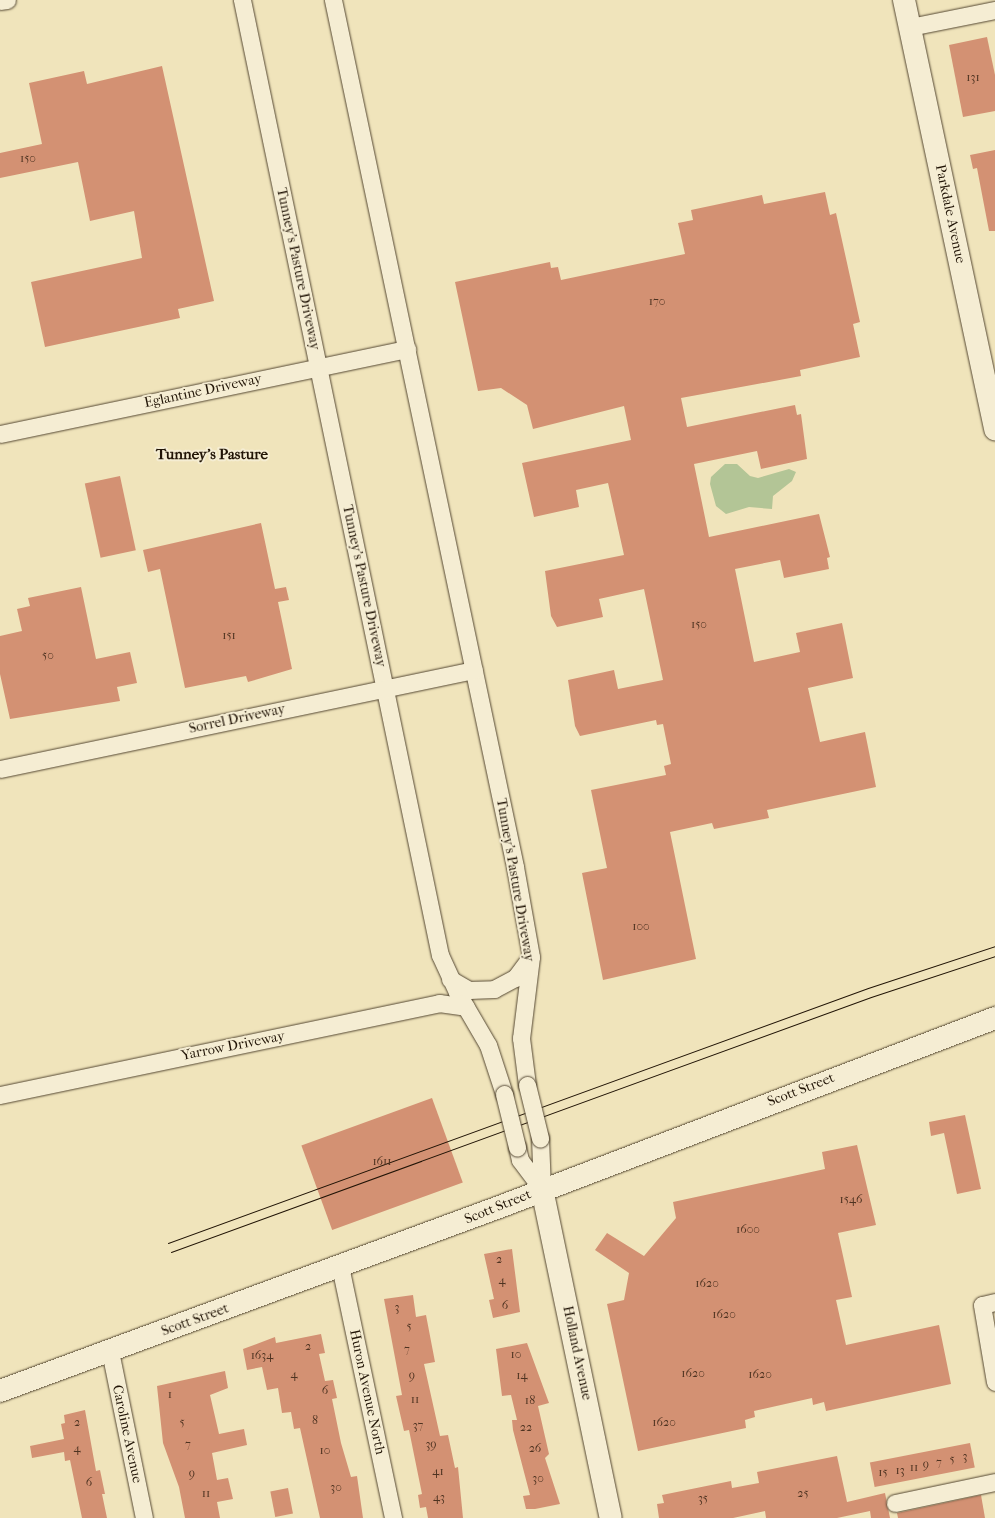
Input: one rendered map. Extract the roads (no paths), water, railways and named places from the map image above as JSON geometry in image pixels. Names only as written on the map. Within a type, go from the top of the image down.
[{"type":"main road","name":"Parkdale Avenue","points":[[904,0],[995,429]]},
{"type":"main road","name":"Scott Street","points":[[0,1391],[340,1266],[995,1018]]},
{"type":"main road","name":"Holland Avenue","points":[[542,1189],[611,1518]]},
{"type":"street","points":[[0,1],[6,0]]},
{"type":"street","name":"Tunney's Pasture Driveway","points":[[242,0],[440,955],[449,978],[488,1045],[504,1094],[520,1160],[542,1189]]},
{"type":"street","name":"Tunney's Pasture Driveway","points":[[333,0],[474,670],[531,957],[521,1038],[527,1085],[540,1138],[542,1189]]},
{"type":"street","points":[[910,27],[995,10]]},
{"type":"street","name":"Eglantine Driveway","points":[[0,434],[406,349]]},
{"type":"street","name":"Sorrel Driveway","points":[[0,769],[474,670]]},
{"type":"street","points":[[449,978],[469,990],[494,989],[515,978],[531,957]]},
{"type":"street","name":"Yarrow Driveway","points":[[0,1094],[439,1003],[466,1007]]},
{"type":"street","name":"Huron Avenue North","points":[[340,1266],[393,1518]]},
{"type":"street","points":[[989,1304],[995,1382]]},
{"type":"street","name":"Caroline Avenue","points":[[110,1351],[144,1518]]},
{"type":"street","points":[[895,1504],[995,1482]]},
{"type":"tram line","points":[[168,1243],[868,988],[995,946]]},
{"type":"tram line","points":[[171,1252],[871,997],[995,956]]},
{"type":"district","name":"Tunney's Pasture","points":[[212,455]]}]
